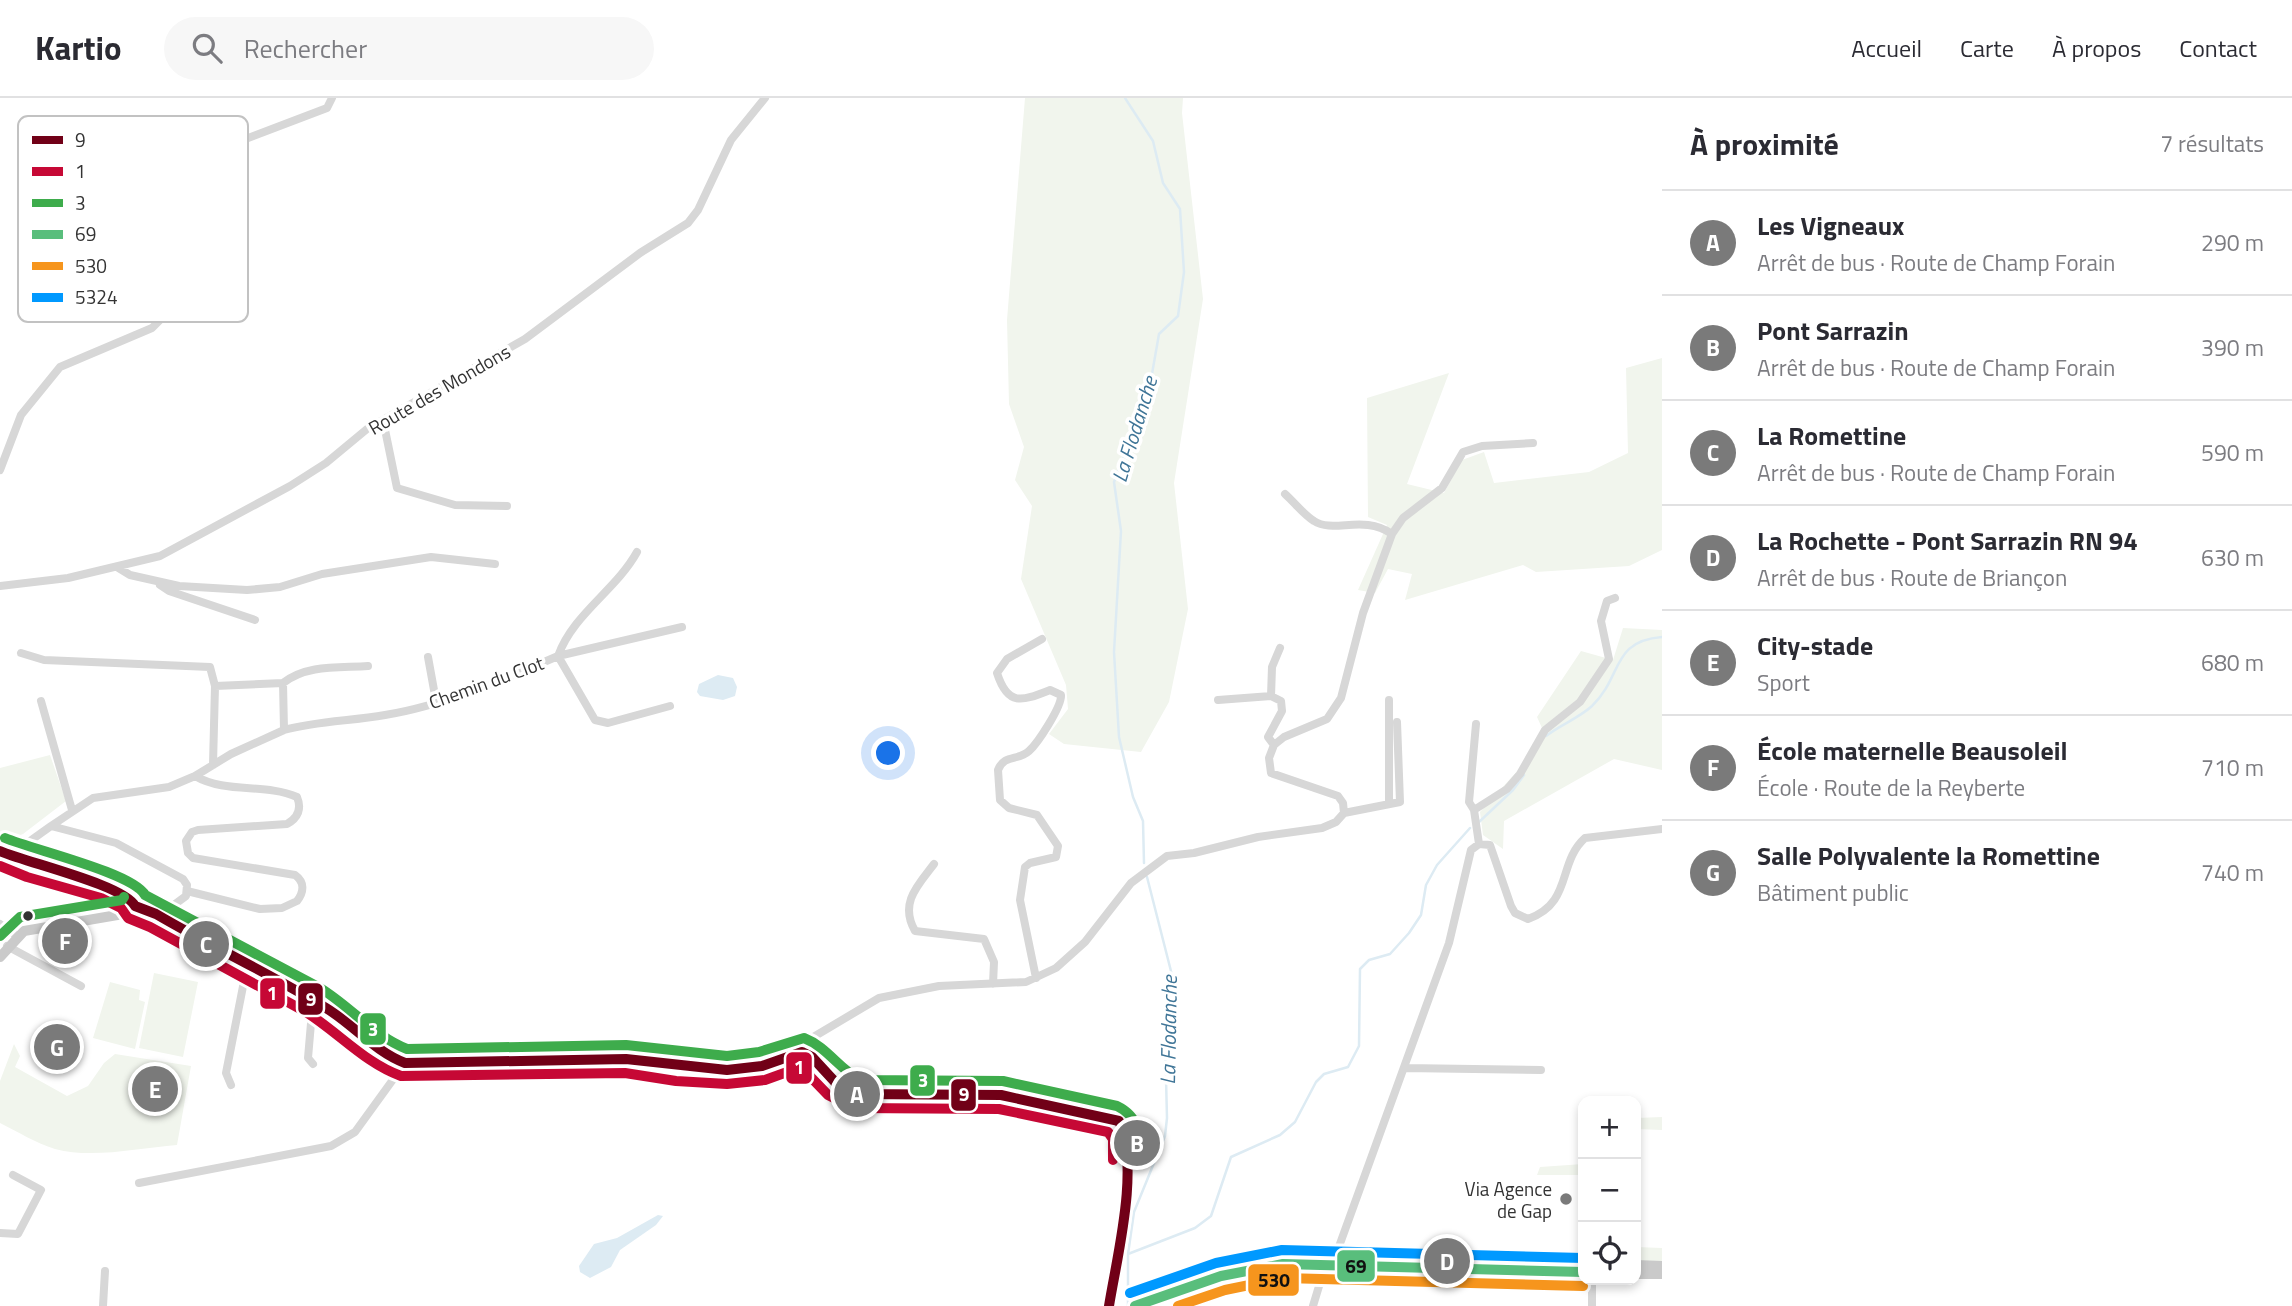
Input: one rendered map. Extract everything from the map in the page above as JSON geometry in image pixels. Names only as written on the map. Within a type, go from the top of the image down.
[{"type":"main road","points":[[0,957],[17,936],[40,926],[129,913],[135,906],[131,898],[106,885],[5,854]]},
{"type":"main road","points":[[1140,1305],[1246,1270],[1283,1264],[1491,1261],[1578,1268]]},
{"type":"main road","points":[[1332,1263],[1510,1270],[1578,1268]]},
{"type":"main road","points":[[1641,1267],[1662,1266]]},
{"type":"main road","points":[[1641,1268],[1662,1274]]},
{"type":"street","points":[[248,137],[327,108],[332,98]]},
{"type":"street","name":"Route des Mondons","points":[[0,586],[68,578],[160,556],[230,520],[326,463],[383,420],[525,339],[640,253],[688,223],[698,210],[731,140],[765,98]]},
{"type":"street","points":[[0,470],[21,415],[60,367],[152,328],[158,322]]},
{"type":"street","points":[[383,420],[397,488],[456,505],[507,506]]},
{"type":"street","points":[[1344,813],[1343,803],[1338,796],[1271,773],[1269,758],[1274,745],[1284,737],[1327,719],[1341,698],[1363,613],[1392,534],[1403,519],[1442,488],[1463,452],[1482,446],[1532,443]]},
{"type":"street","points":[[1285,494],[1314,521],[1321,524],[1370,524],[1392,534]]},
{"type":"street","name":"Chemin du Clot","points":[[5,854],[93,798],[169,787],[284,730],[318,721],[387,715],[502,680],[558,656],[568,634],[628,568],[637,552]]},
{"type":"street","points":[[117,567],[130,575],[154,582],[247,590],[280,587],[345,570],[431,557],[495,564]]},
{"type":"street","points":[[154,582],[169,591],[255,620]]},
{"type":"street","points":[[1474,810],[1507,789],[1520,774],[1545,730],[1572,710],[1595,681],[1609,659],[1601,621],[1607,601],[1615,598]]},
{"type":"street","points":[[670,706],[608,723],[595,720],[558,656],[682,627]]},
{"type":"street","points":[[1036,978],[1020,900],[1025,867],[1056,856],[1058,846],[1037,815],[1009,808],[1000,800],[998,770],[1006,759],[1031,750],[1060,709],[1061,695],[1050,690],[1016,699],[1002,688],[997,673],[1007,659],[1042,639]]},
{"type":"street","points":[[1271,696],[1272,667],[1280,648]]},
{"type":"street","points":[[20,653],[44,660],[210,667],[215,686],[213,765]]},
{"type":"street","points":[[428,657],[436,701]]},
{"type":"street","points":[[215,686],[283,683],[309,670],[368,666]]},
{"type":"street","points":[[283,683],[284,730]]},
{"type":"street","points":[[1218,699],[1271,696],[1281,701],[1283,707],[1268,737],[1274,745]]},
{"type":"street","points":[[1389,700],[1389,804]]},
{"type":"street","points":[[41,701],[72,810]]},
{"type":"street","points":[[135,906],[159,916],[313,1000],[339,1016],[384,1055],[405,1063],[613,1058],[677,1067],[727,1070],[762,1066],[802,1052],[810,1039],[879,998],[939,986],[1017,983],[1036,978],[1069,958],[1131,883],[1167,856],[1194,853],[1258,837],[1322,828],[1336,822],[1344,813],[1399,802],[1397,722]]},
{"type":"street","points":[[1476,724],[1469,802],[1474,810],[1479,844]]},
{"type":"street","points":[[187,891],[269,909],[291,905],[297,901],[303,889],[303,883],[295,875],[199,859],[188,853],[187,847],[188,836],[198,830],[287,824],[297,816],[300,808],[297,797],[285,792],[214,785],[194,776]]},
{"type":"street","points":[[51,826],[116,843],[183,878],[186,895],[159,916]]},
{"type":"street","points":[[1479,844],[1490,845],[1494,850],[1511,906],[1515,913],[1528,919],[1542,913],[1559,895],[1576,850],[1584,838],[1662,829]]},
{"type":"street","points":[[1313,1306],[1332,1263],[1453,933],[1468,856],[1479,844]]},
{"type":"street","points":[[934,864],[909,898],[909,921],[915,931],[930,935],[984,939],[993,962],[993,984]]},
{"type":"street","points":[[0,924],[17,936]]},
{"type":"street","points":[[8,946],[81,986]]},
{"type":"street","points":[[230,1086],[226,1073],[247,966]]},
{"type":"street","points":[[313,1000],[308,1058],[313,1064]]},
{"type":"street","points":[[802,1052],[812,1056],[836,1083],[857,1094],[1001,1095],[1119,1121],[1126,1131],[1126,1175],[1109,1306]]},
{"type":"street","points":[[139,1183],[331,1146],[355,1132],[405,1063]]},
{"type":"street","points":[[1404,1068],[1541,1070]]},
{"type":"street","points":[[0,1233],[18,1234],[41,1190],[13,1175]]},
{"type":"street","points":[[103,1306],[105,1271]]},
{"type":"street","points":[[1592,1285],[1592,1306]]},
{"type":"shaded area","points":[[1025,98],[1183,98],[1182,113],[1203,299],[1174,483],[1188,609],[1169,702],[1141,752],[1064,744],[1049,734],[1068,709],[1066,685],[1021,579],[1032,506],[1015,480],[1024,447],[1009,404],[1007,320]]},
{"type":"shaded area","points":[[1662,358],[1662,550],[1629,566],[1536,572],[1523,565],[1405,600],[1412,574],[1388,569],[1375,593],[1358,590],[1387,525],[1368,517],[1367,398],[1449,373],[1407,484],[1444,493],[1462,460],[1484,452],[1494,483],[1589,472],[1628,453],[1626,368]]},
{"type":"shaded area","points":[[1623,628],[1662,630],[1662,770],[1614,759],[1504,821],[1503,849],[1483,835],[1480,812],[1521,767],[1542,728],[1537,717],[1581,651],[1613,660]]},
{"type":"shaded area","points":[[718,675],[733,678],[737,687],[735,696],[723,700],[700,696],[697,692],[699,684]]},
{"type":"shaded area","points":[[50,755],[66,801],[23,834],[0,843],[0,768]]},
{"type":"shaded area","points":[[154,973],[198,982],[183,1057],[139,1048]]},
{"type":"shaded area","points":[[110,982],[140,990],[139,1000],[145,1002],[135,1049],[93,1038]]},
{"type":"shaded area","points":[[14,1044],[20,1056],[15,1067],[67,1096],[88,1086],[104,1063],[115,1054],[191,1066],[177,1145],[116,1152],[70,1152],[41,1144],[0,1123],[0,1081]]},
{"type":"shaded area","points":[[1662,1117],[1662,1130],[1641,1129],[1641,1118]]},
{"type":"shaded area","points":[[1578,1164],[1578,1175],[1537,1175],[1540,1167]]},
{"type":"shaded area","points":[[658,1215],[663,1216],[656,1225],[620,1250],[611,1267],[590,1278],[580,1272],[579,1266],[594,1244],[617,1238]]},
{"type":"shaded area","points":[[1641,1247],[1662,1248],[1662,1262],[1641,1261]]},
{"type":"shaded area","points":[[1578,1252],[1576,1259],[1534,1258],[1535,1254]]},
{"type":"waterway","name":"La Flodanche","points":[[1125,98],[1153,141],[1163,183],[1180,209],[1184,272],[1178,316],[1159,334],[1149,391],[1114,482],[1121,531],[1114,652],[1119,737],[1133,797],[1143,821],[1144,863]]},
{"type":"waterway","points":[[1546,736],[1592,706],[1634,645],[1662,637]]},
{"type":"waterway","points":[[1479,822],[1513,790],[1524,775]]},
{"type":"waterway","points":[[1128,1254],[1195,1228],[1211,1216],[1231,1157],[1280,1135],[1295,1122],[1316,1082],[1324,1074],[1348,1067],[1359,1046],[1360,969],[1369,960],[1390,954],[1409,933],[1421,915],[1426,885],[1437,865],[1470,828]]},
{"type":"waterway","name":"La Flodanche","points":[[1128,1306],[1128,1254],[1134,1212],[1165,1136],[1167,1118],[1165,1039],[1173,979],[1147,877]]},
{"type":"transit line","name":"3","points":[[5,838],[122,878],[145,895],[320,988],[384,1037],[407,1049],[626,1045],[727,1056],[759,1052],[804,1038],[820,1047],[860,1080],[1003,1081],[1117,1106],[1130,1116],[1138,1128],[1141,1160]]},
{"type":"transit line","name":"9","points":[[0,851],[113,890],[135,906],[156,914],[305,996],[336,1015],[384,1052],[405,1063],[626,1059],[727,1070],[762,1066],[802,1052],[812,1057],[836,1083],[857,1094],[1001,1095],[1119,1121],[1125,1140],[1127,1187],[1109,1306]]},
{"type":"transit line","name":"1","points":[[0,866],[27,877],[101,898],[121,908],[128,918],[150,927],[306,1012],[364,1056],[401,1076],[625,1073],[676,1081],[727,1084],[765,1080],[801,1067],[828,1095],[854,1108],[999,1109],[1108,1132],[1113,1139],[1113,1160]]},
{"type":"transit line","name":"3","points":[[0,936],[20,917],[122,900],[124,897]]},
{"type":"transit line","name":"5324","points":[[1130,1293],[1216,1263],[1282,1250],[1578,1258]]},
{"type":"transit line","name":"69","points":[[1135,1306],[1221,1276],[1283,1264],[1578,1272]]},
{"type":"transit line","name":"530","points":[[1178,1306],[1225,1290],[1284,1278],[1583,1286]]},
{"type":"place","name":"École maternelle Beausoleil","points":[[65,941]]},
{"type":"place","name":"La Romettine","points":[[206,944]]},
{"type":"place","name":"Salle Polyvalente la Romettine","points":[[57,1047]]},
{"type":"place","name":"City-stade","points":[[155,1089]]},
{"type":"place","name":"Les Vigneaux","points":[[857,1094]]},
{"type":"place","name":"Pont Sarrazin","points":[[1137,1143]]},
{"type":"place","name":"Via Agence de Gap","points":[[1566,1199]]},
{"type":"place","name":"La Rochette - Pont Sarrazin RN 94","points":[[1447,1261]]}]
